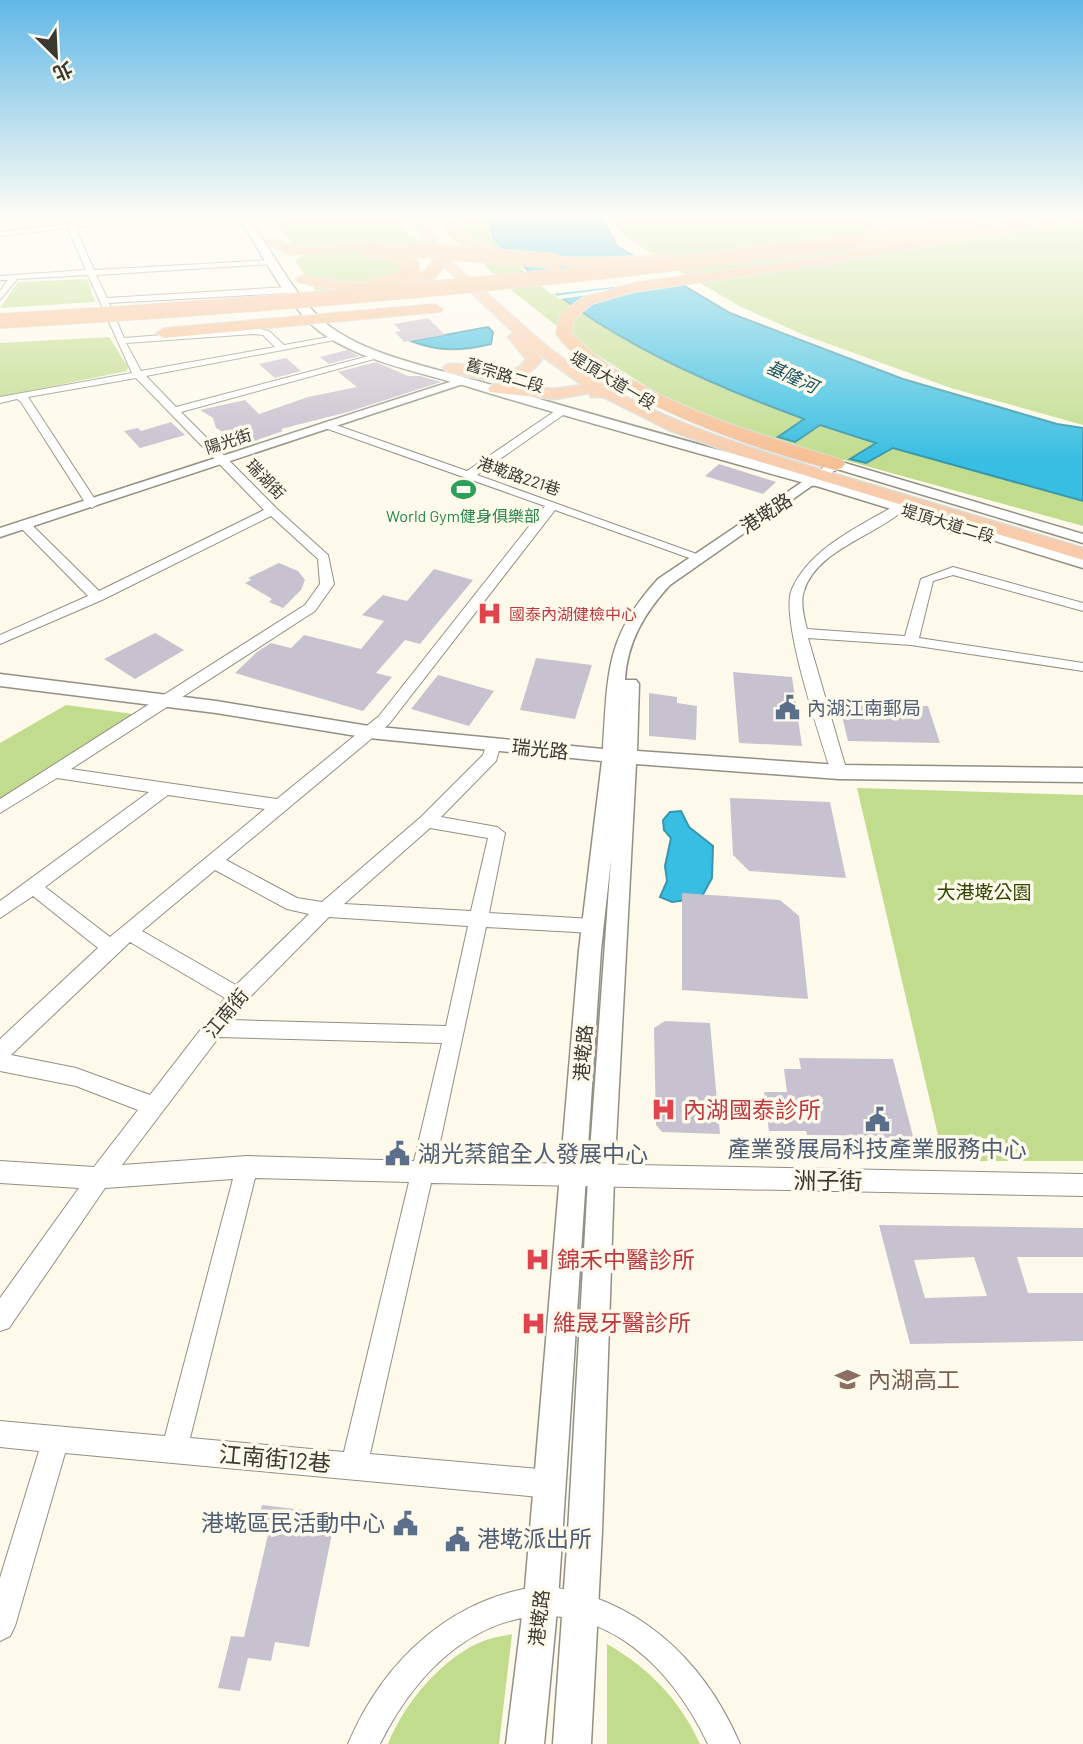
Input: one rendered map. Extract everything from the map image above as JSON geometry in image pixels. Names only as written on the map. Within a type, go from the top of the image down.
[{"type":"highway","points":[[0,315],[189,297]]},
{"type":"highway","points":[[0,321],[351,297]]},
{"type":"highway","points":[[0,329],[407,297]]},
{"type":"highway","points":[[0,329],[282,314],[469,297]]},
{"type":"highway","points":[[451,368],[502,376],[520,372],[533,362],[532,356],[501,324],[482,297]]},
{"type":"highway","name":"堤頂大道一段","points":[[484,297],[537,346],[597,383],[831,475]]},
{"type":"highway","name":"堤頂大道一段","points":[[501,297],[597,383]]},
{"type":"highway","points":[[603,297],[579,305],[566,317],[564,334],[585,357],[662,401],[831,475]]},
{"type":"highway","points":[[97,337],[519,301]]},
{"type":"highway","points":[[369,340],[354,326],[354,321],[377,314]]},
{"type":"highway","points":[[451,368],[489,382],[522,387],[597,383]]},
{"type":"highway","points":[[496,389],[547,394],[597,383]]},
{"type":"highway","points":[[597,383],[597,398],[620,419],[663,438]]},
{"type":"highway","name":"堤頂大道二段","points":[[831,475],[1083,546]]},
{"type":"highway","name":"堤頂大道二段","points":[[831,475],[1083,554]]},
{"type":"main road","name":"舊宗路二段","points":[[305,297],[314,319],[340,338],[380,356],[562,411],[663,438],[831,475]]},
{"type":"main road","name":"舊宗路二段","points":[[311,297],[332,318],[369,340],[451,368]]},
{"type":"street","name":"瑞湖街","points":[[0,807],[310,608],[327,584],[324,558],[272,511],[137,373],[103,297]]},
{"type":"street","points":[[105,301],[156,297]]},
{"type":"street","points":[[121,341],[253,331],[266,333],[282,349]]},
{"type":"street","points":[[0,400],[340,338]]},
{"type":"street","points":[[175,410],[380,356]]},
{"type":"street","name":"陽光街","points":[[0,533],[466,380]]},
{"type":"street","points":[[21,397],[92,504]]},
{"type":"street","points":[[469,475],[562,411]]},
{"type":"street","name":"港墘路221巷","points":[[329,426],[699,557]]},
{"type":"street","name":"堤頂大道二段","points":[[831,475],[900,509],[1083,563]]},
{"type":"street","name":"堤頂大道二段","points":[[831,475],[1083,539]]},
{"type":"street","name":"港墘路","points":[[572,1744],[581,1604],[620,756],[617,671],[628,631],[644,604],[664,582],[699,557],[831,475]]},
{"type":"street","name":"港墘路","points":[[525,1744],[541,1600],[593,926],[620,756],[631,655],[654,610],[666,596],[710,561],[831,475]]},
{"type":"street","points":[[0,1052],[110,947],[384,720],[553,504]]},
{"type":"street","points":[[839,772],[801,633],[796,594],[807,574],[820,560],[861,531],[900,509]]},
{"type":"street","points":[[0,640],[97,597],[272,511]]},
{"type":"street","points":[[24,524],[97,597]]},
{"type":"street","points":[[911,641],[927,579],[953,571],[1083,607]]},
{"type":"street","points":[[801,633],[911,641],[1083,667]]},
{"type":"street","name":"瑞光路","points":[[0,680],[369,732],[620,756],[839,772],[1083,775]]},
{"type":"street","name":"江南街","points":[[0,1319],[99,1178],[238,996],[326,910],[427,821],[490,757],[493,744]]},
{"type":"street","points":[[55,772],[282,806]]},
{"type":"street","points":[[0,911],[163,790]]},
{"type":"street","points":[[354,1466],[423,1173],[497,833],[427,821]]},
{"type":"street","points":[[215,862],[293,904],[326,910],[593,926]]},
{"type":"street","points":[[33,887],[110,947]]},
{"type":"street","points":[[128,932],[238,996]]},
{"type":"street","points":[[212,1028],[454,1035]]},
{"type":"street","points":[[0,1062],[76,1077],[155,1107]]},
{"type":"street","points":[[174,1450],[247,1167]]},
{"type":"street","name":"洲子街","points":[[0,1172],[99,1178],[247,1167],[423,1173],[1083,1185]]},
{"type":"street","name":"江南街12巷","points":[[0,1434],[550,1484]]},
{"type":"street","points":[[0,1626],[56,1439]]},
{"type":"street","points":[[364,1744],[375,1719],[412,1667],[455,1629],[502,1608],[541,1600],[581,1604],[642,1635],[682,1674],[717,1726],[724,1744]]},
{"type":"green space","points":[[7,297],[93,297],[95,302],[0,308]]},
{"type":"green space","points":[[521,297],[559,297],[691,373],[811,423],[1083,502],[1083,526],[754,435],[655,392],[577,342]]},
{"type":"green space","points":[[725,297],[1083,297],[1083,425],[951,388],[804,335]]},
{"type":"green space","points":[[109,337],[128,367],[127,371],[0,397],[0,343]]},
{"type":"green space","points":[[66,705],[133,714],[0,801],[0,743]]},
{"type":"green space","name":"大港墘公園","points":[[857,788],[1083,795],[1083,1161],[944,1161]]},
{"type":"green space","points":[[512,1634],[499,1744],[388,1744],[415,1697],[441,1669],[470,1647]]},
{"type":"green space","points":[[607,1644],[662,1686],[683,1713],[700,1744],[607,1744]]},
{"type":"water","name":"基隆河","points":[[562,297],[704,297],[730,313],[903,379],[1057,424],[1083,428],[1083,501],[893,448],[866,463],[850,459],[876,443],[820,425],[795,442],[778,437],[804,419],[691,373],[618,335]]},
{"type":"water","points":[[488,327],[493,332],[491,344],[481,346],[441,349],[411,341]]},
{"type":"water","points":[[681,811],[689,827],[713,846],[712,878],[701,898],[672,902],[660,897],[667,881],[665,866],[671,838],[664,830],[663,820],[670,812]]},
{"type":"pier","points":[[598,297],[609,297],[583,309]]},
{"type":"building","points":[[428,318],[445,335],[404,342],[395,332],[401,331],[394,324]]},
{"type":"building","points":[[347,350],[359,356],[329,364],[320,357]]},
{"type":"building","points":[[286,358],[301,371],[275,378],[259,364]]},
{"type":"building","points":[[376,362],[408,376],[420,376],[441,382],[348,412],[281,429],[283,431],[242,445],[232,443],[226,434],[216,428],[213,418],[200,410],[245,400],[259,414],[308,397],[357,387],[338,372]]},
{"type":"building","points":[[171,422],[185,435],[140,448],[124,431],[138,428],[141,431]]},
{"type":"building","points":[[719,464],[776,482],[763,494],[705,476]]},
{"type":"building","points":[[279,563],[298,571],[305,580],[301,590],[283,608],[269,602],[272,599],[245,583],[251,580],[248,578]]},
{"type":"building","points":[[434,569],[473,580],[420,644],[405,640],[376,673],[392,677],[363,711],[235,673],[271,643],[291,648],[304,635],[361,649],[384,621],[362,615],[383,595],[407,601]]},
{"type":"building","points":[[155,633],[184,650],[135,679],[104,659]]},
{"type":"building","points":[[536,658],[592,665],[575,719],[520,710]]},
{"type":"building","points":[[733,672],[792,677],[802,746],[739,743]]},
{"type":"building","points":[[438,675],[494,691],[469,726],[411,709]]},
{"type":"building","points":[[649,693],[677,697],[677,703],[697,706],[696,740],[649,736]]},
{"type":"building","points":[[839,704],[928,706],[940,743],[848,741]]},
{"type":"building","points":[[730,798],[830,802],[846,878],[749,871],[733,855]]},
{"type":"building","points":[[682,893],[780,900],[799,916],[808,999],[682,990]]},
{"type":"building","points":[[665,1021],[710,1023],[720,1134],[662,1132],[656,1125],[654,1028]]},
{"type":"building","points":[[799,1058],[893,1059],[915,1144],[885,1141],[884,1136],[807,1135],[806,1131],[769,1131],[764,1092],[787,1092],[784,1069],[801,1069]]},
{"type":"building","points":[[879,1225],[1083,1228],[1083,1257],[1017,1257],[1028,1293],[1083,1293],[1083,1341],[910,1344]],"holes":[[[974,1257],[987,1296],[925,1298],[914,1260]]]},
{"type":"building","points":[[262,1505],[336,1514],[309,1647],[275,1642],[271,1661],[248,1658],[240,1691],[218,1688],[231,1636],[244,1637],[268,1535],[255,1533]]},
{"type":"place","name":"World Gym健身俱樂部","points":[[463,490]]},
{"type":"place","name":"國泰內湖健檢中心","points":[[489,614]]},
{"type":"place","name":"內湖江南郵局","points":[[787,708]]},
{"type":"place","name":"內湖國泰診所","points":[[663,1110]]},
{"type":"place","name":"產業發展局科技產業服務中心","points":[[877,1119]]},
{"type":"place","name":"湖光棻館全人發展中心","points":[[398,1154]]},
{"type":"place","name":"錦禾中醫診所","points":[[537,1260]]},
{"type":"place","name":"維晟牙醫診所","points":[[533,1323]]},
{"type":"place","name":"內湖高工","points":[[848,1380]]},
{"type":"place","name":"港墘區民活動中心","points":[[405,1523]]},
{"type":"place","name":"港墘派出所","points":[[457,1539]]}]
